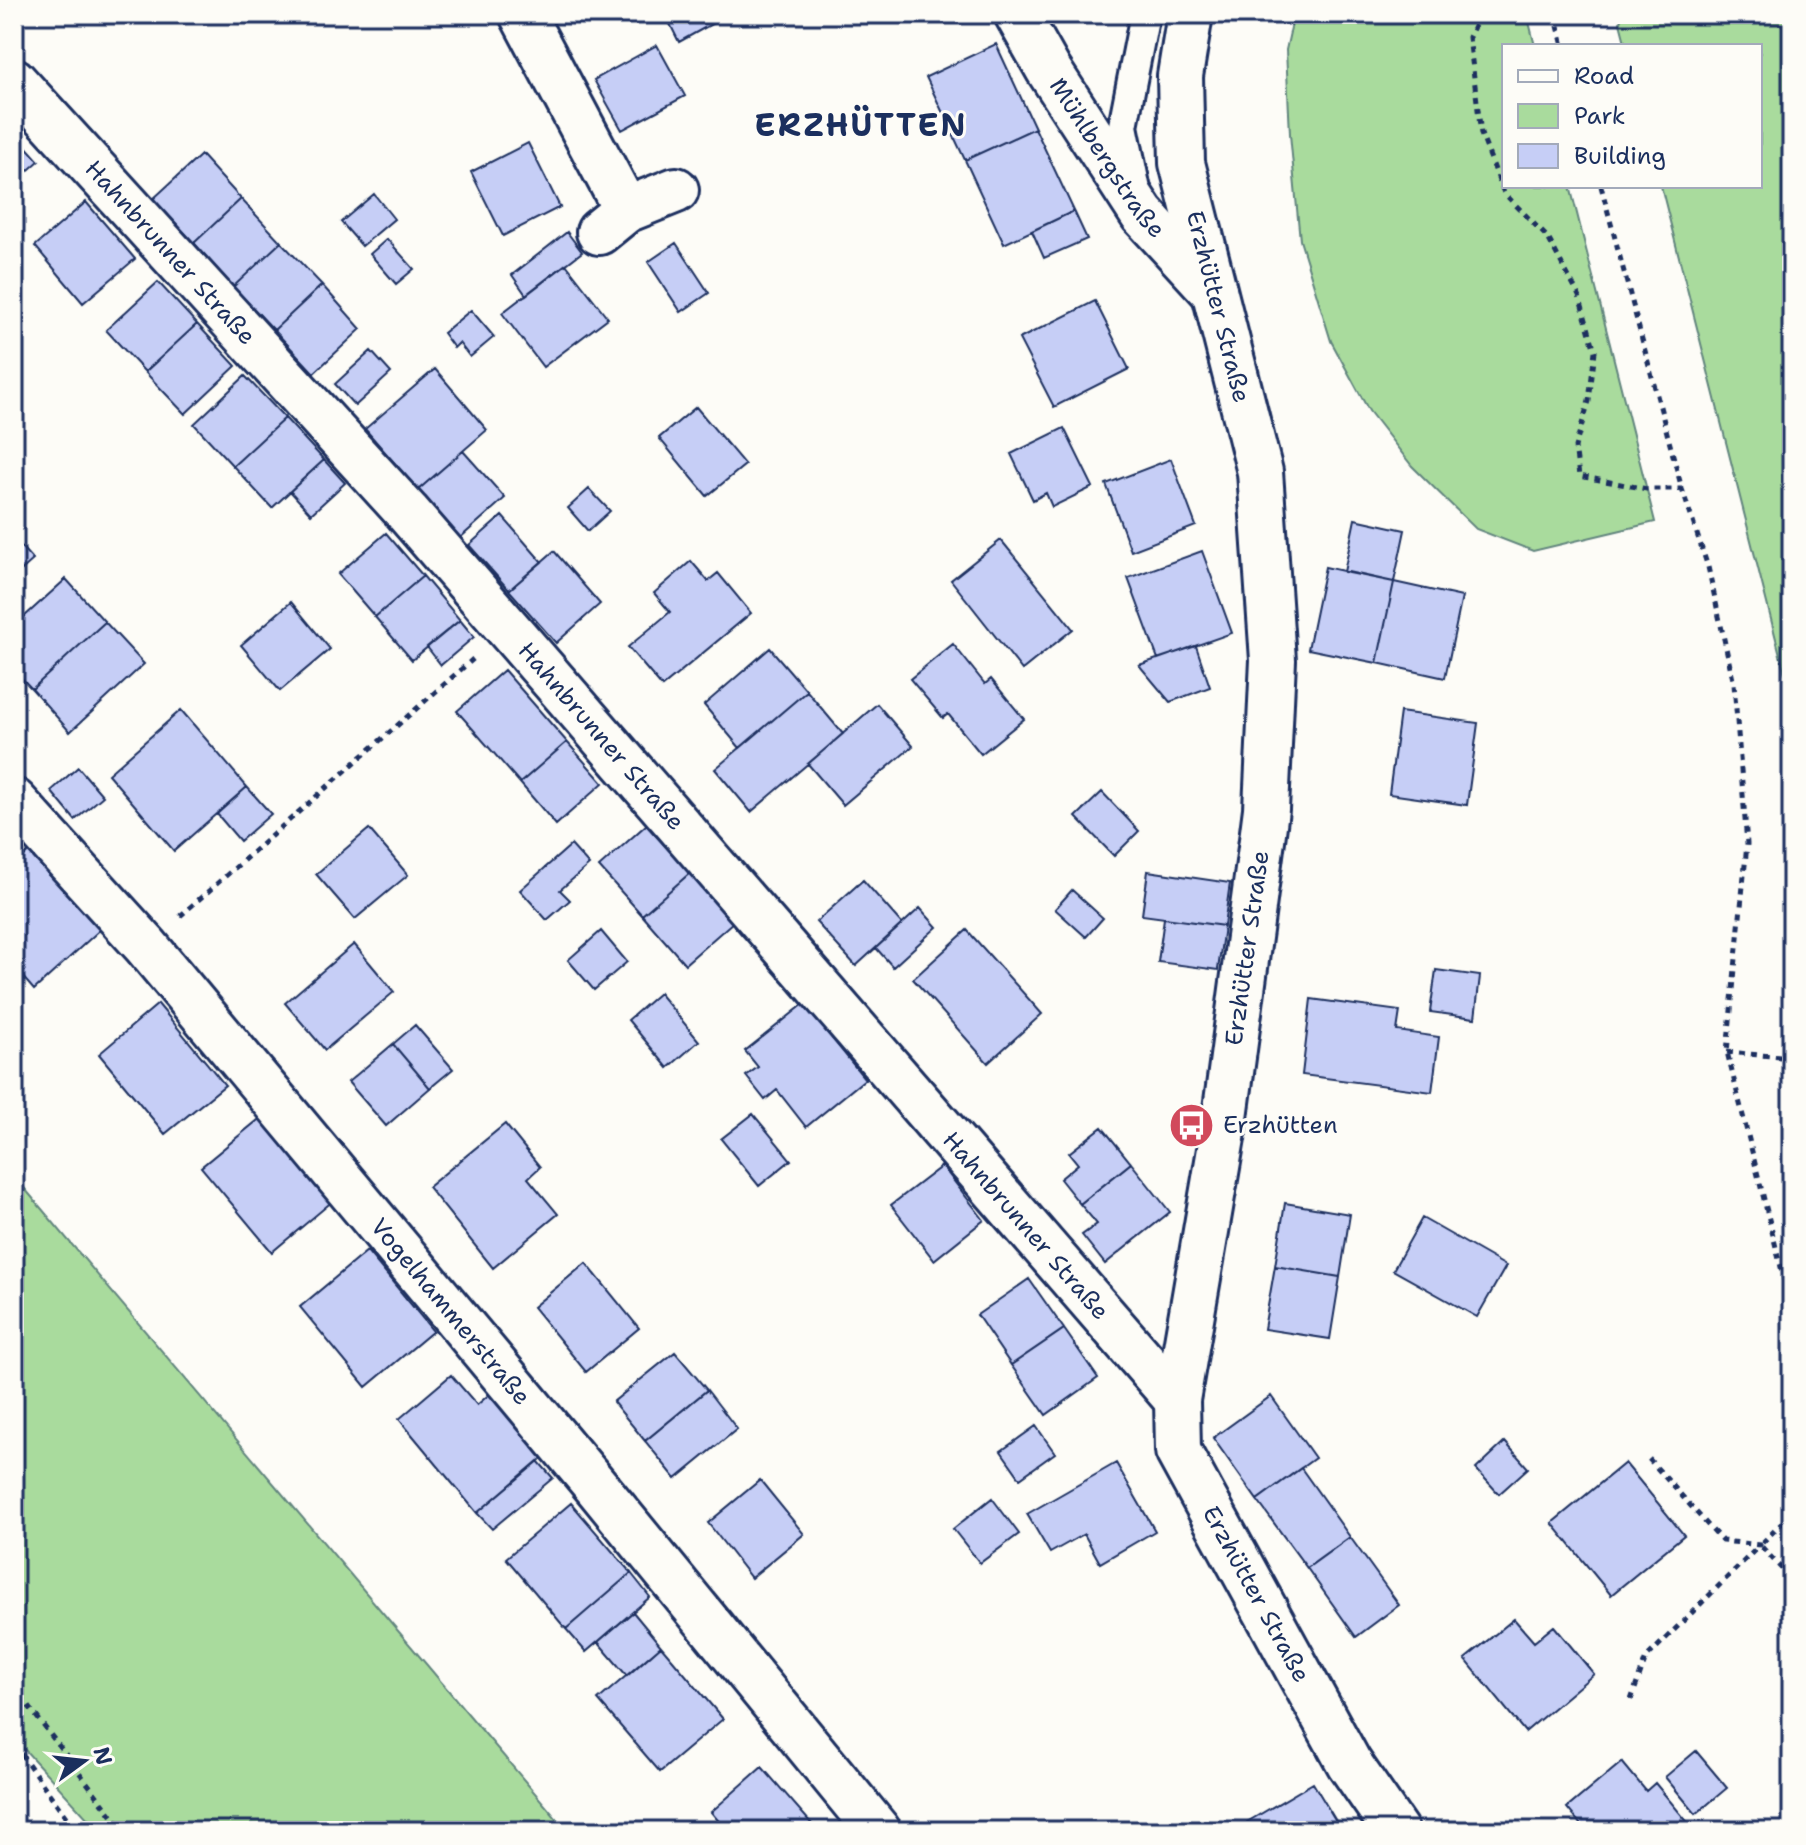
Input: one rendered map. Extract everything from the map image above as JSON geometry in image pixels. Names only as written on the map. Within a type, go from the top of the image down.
[{"type":"street","points":[[522,14],[612,221],[676,190]]},
{"type":"street","name":"Mühlbergstraße","points":[[1017,14],[1048,69],[1142,214],[1213,291]]},
{"type":"street","name":"Erzhütter Straße","points":[[1190,14],[1180,76],[1182,163],[1260,472],[1273,660],[1266,809],[1223,1132],[1177,1400],[1178,1451],[1349,1763],[1396,1831]]},
{"type":"street","name":"Hahnbrunner Straße","points":[[14,81],[407,512],[1177,1400]]},
{"type":"street","name":"Vogelhammerstraße","points":[[14,801],[146,946],[596,1486],[878,1831]]},
{"type":"lane","points":[[1142,214],[1123,126],[1145,14]]},
{"type":"path","points":[[1480,14],[1469,37],[1481,134],[1502,188]]},
{"type":"path","points":[[1555,14],[1562,44]]},
{"type":"path","points":[[1502,188],[1548,238],[1579,296],[1595,351],[1589,401],[1575,447],[1579,476],[1647,489],[1682,489]]},
{"type":"path","points":[[1602,188],[1682,489],[1708,567],[1734,684],[1747,844],[1727,1052],[1792,1311]]},
{"type":"path","points":[[146,946],[463,669]]},
{"type":"path","points":[[1727,1052],[1792,1058]]},
{"type":"path","points":[[1649,1459],[1722,1541],[1760,1545],[1792,1580]]},
{"type":"path","points":[[1631,1700],[1646,1658],[1792,1513]]},
{"type":"path","points":[[14,1687],[124,1831]]},
{"type":"path","points":[[14,1744],[76,1831]]},
{"type":"green space","points":[[1294,14],[1527,14],[1534,44],[1502,44],[1502,188],[1571,188],[1655,522],[1533,551],[1476,529],[1412,466],[1369,411],[1331,341],[1300,240],[1286,50]]},
{"type":"green space","points":[[1622,14],[1792,14],[1792,702],[1662,188],[1762,188],[1762,44],[1625,44],[1620,23]]},
{"type":"green space","points":[[14,1176],[567,1831],[99,1831],[14,1738]]},
{"type":"building","points":[[680,14],[726,16],[679,42],[668,20]]},
{"type":"building","points":[[996,44],[1035,128],[965,160],[926,77]]},
{"type":"building","points":[[657,45],[685,96],[622,130],[594,80]]},
{"type":"building","points":[[1035,128],[1074,211],[1004,244],[965,160]]},
{"type":"building","points":[[14,133],[39,161],[14,183]]},
{"type":"building","points":[[528,143],[560,207],[503,236],[471,172]]},
{"type":"building","points":[[201,155],[241,199],[194,243],[153,199]]},
{"type":"building","points":[[374,194],[394,219],[362,246],[341,222]]},
{"type":"building","points":[[241,199],[281,242],[233,287],[194,243]]},
{"type":"building","points":[[86,202],[135,259],[83,303],[35,246]]},
{"type":"building","points":[[1074,211],[1087,239],[1044,258],[1032,231]]},
{"type":"building","points":[[567,232],[582,252],[526,295],[512,275]]},
{"type":"building","points":[[387,239],[414,269],[396,284],[370,254]]},
{"type":"building","points":[[281,242],[322,285],[274,330],[233,287]]},
{"type":"building","points":[[676,243],[709,293],[681,312],[648,262]]},
{"type":"building","points":[[566,264],[608,318],[543,367],[502,313]]},
{"type":"building","points":[[158,282],[197,324],[145,372],[106,330]]},
{"type":"building","points":[[322,285],[361,329],[314,373],[274,330]]},
{"type":"building","points":[[1095,301],[1129,369],[1054,407],[1019,339]]},
{"type":"building","points":[[471,310],[494,337],[470,357],[459,343],[454,348],[443,333]]},
{"type":"building","points":[[197,324],[236,366],[185,414],[145,372]]},
{"type":"building","points":[[371,351],[391,373],[355,406],[335,384]]},
{"type":"building","points":[[435,369],[487,430],[418,490],[365,429]]},
{"type":"building","points":[[245,376],[285,418],[233,466],[194,424]]},
{"type":"building","points":[[696,407],[745,465],[707,496],[659,438]]},
{"type":"building","points":[[285,418],[324,460],[272,508],[233,466]]},
{"type":"building","points":[[1064,428],[1093,487],[1052,507],[1046,493],[1033,500],[1011,454]]},
{"type":"building","points":[[463,451],[505,498],[460,538],[418,490]]},
{"type":"building","points":[[1171,459],[1196,526],[1131,551],[1106,484]]},
{"type":"building","points":[[324,460],[345,483],[311,514],[290,491]]},
{"type":"building","points":[[589,489],[610,511],[588,531],[568,508]]},
{"type":"building","points":[[502,516],[542,562],[509,590],[469,545]]},
{"type":"building","points":[[1355,519],[1405,530],[1394,582],[1344,572]]},
{"type":"building","points":[[386,533],[423,576],[375,617],[338,574]]},
{"type":"building","points":[[14,539],[33,560],[14,577]]},
{"type":"building","points":[[1001,540],[1073,629],[1022,670],[951,580]]},
{"type":"building","points":[[554,551],[600,604],[556,643],[509,590]]},
{"type":"building","points":[[1202,551],[1232,633],[1158,659],[1128,578]]},
{"type":"building","points":[[691,561],[708,581],[718,573],[751,613],[662,687],[628,647],[670,612],[654,593]]},
{"type":"building","points":[[1325,567],[1394,582],[1377,663],[1308,649]]},
{"type":"building","points":[[423,576],[460,620],[412,660],[375,617]]},
{"type":"building","points":[[66,579],[105,622],[32,689],[14,670],[14,626]]},
{"type":"building","points":[[1394,582],[1462,597],[1445,678],[1377,663]]},
{"type":"building","points":[[291,602],[330,649],[280,691],[241,645]]},
{"type":"building","points":[[460,620],[474,637],[441,665],[427,647]]},
{"type":"building","points":[[105,622],[144,664],[70,732],[32,689]]},
{"type":"building","points":[[953,644],[985,684],[991,679],[1024,719],[981,754],[948,714],[943,718],[910,679]]},
{"type":"building","points":[[1196,646],[1210,687],[1170,702],[1139,665]]},
{"type":"building","points":[[770,648],[807,691],[740,748],[704,705]]},
{"type":"building","points":[[504,670],[567,742],[520,783],[457,711]]},
{"type":"building","points":[[807,691],[843,734],[751,812],[715,769]]},
{"type":"building","points":[[877,704],[913,746],[843,805],[808,764]]},
{"type":"building","points":[[181,710],[247,787],[174,851],[108,774]]},
{"type":"building","points":[[1400,712],[1478,723],[1467,805],[1389,794]]},
{"type":"building","points":[[567,742],[603,783],[556,825],[520,783]]},
{"type":"building","points":[[78,767],[103,796],[75,820],[51,791]]},
{"type":"building","points":[[247,787],[271,814],[240,841],[217,814]]},
{"type":"building","points":[[1102,792],[1139,831],[1114,856],[1076,817]]},
{"type":"building","points":[[646,825],[690,873],[642,915],[599,867]]},
{"type":"building","points":[[369,829],[408,875],[355,919],[316,874]]},
{"type":"building","points":[[571,845],[589,865],[560,890],[570,900],[547,920],[520,890]]},
{"type":"building","points":[[32,849],[103,927],[34,990],[14,967],[14,865]]},
{"type":"building","points":[[1148,871],[1230,883],[1224,926],[1142,915]]},
{"type":"building","points":[[690,873],[733,922],[685,964],[642,915]]},
{"type":"building","points":[[863,880],[902,924],[856,966],[816,922]]},
{"type":"building","points":[[1072,890],[1103,918],[1086,937],[1055,909]]},
{"type":"building","points":[[920,908],[937,927],[893,967],[876,948]]},
{"type":"building","points":[[1164,918],[1224,926],[1218,970],[1158,962]]},
{"type":"building","points":[[967,930],[1042,1014],[988,1063],[913,979]]},
{"type":"building","points":[[601,931],[627,962],[594,990],[568,960]]},
{"type":"building","points":[[354,944],[394,992],[325,1050],[285,1003]]},
{"type":"building","points":[[1436,970],[1480,976],[1475,1018],[1430,1012]]},
{"type":"building","points":[[659,993],[699,1041],[668,1068],[628,1020]]},
{"type":"building","points":[[1311,999],[1400,1011],[1397,1031],[1439,1037],[1432,1092],[1302,1075]]},
{"type":"building","points":[[158,1004],[225,1085],[165,1134],[99,1054]]},
{"type":"building","points":[[804,1004],[865,1079],[806,1127],[777,1090],[765,1100],[746,1076],[758,1067],[745,1051]]},
{"type":"building","points":[[415,1025],[453,1069],[430,1088],[393,1044]]},
{"type":"building","points":[[393,1044],[430,1088],[386,1126],[348,1082]]},
{"type":"building","points":[[753,1114],[791,1160],[759,1186],[721,1139]]},
{"type":"building","points":[[263,1116],[334,1200],[272,1252],[201,1167]]},
{"type":"building","points":[[505,1124],[540,1167],[528,1178],[558,1214],[493,1268],[428,1187]]},
{"type":"building","points":[[1102,1127],[1131,1163],[1080,1204],[1060,1179],[1078,1164],[1069,1153]]},
{"type":"building","points":[[1131,1163],[1170,1212],[1105,1264],[1082,1235],[1097,1224],[1080,1204]]},
{"type":"building","points":[[942,1166],[984,1220],[934,1260],[891,1205]]},
{"type":"building","points":[[1285,1203],[1350,1214],[1340,1277],[1275,1266]]},
{"type":"building","points":[[1422,1218],[1506,1266],[1477,1317],[1393,1270]]},
{"type":"building","points":[[367,1251],[433,1331],[366,1387],[300,1307]]},
{"type":"building","points":[[586,1263],[639,1328],[586,1372],[533,1307]]},
{"type":"building","points":[[1275,1266],[1340,1277],[1330,1339],[1264,1329]]},
{"type":"building","points":[[1029,1279],[1064,1329],[1011,1365],[977,1315]]},
{"type":"building","points":[[1064,1329],[1098,1378],[1046,1415],[1011,1365]]},
{"type":"building","points":[[675,1352],[707,1390],[645,1441],[613,1402]]},
{"type":"building","points":[[451,1375],[477,1405],[492,1392],[546,1455],[477,1513],[399,1419]]},
{"type":"building","points":[[707,1390],[737,1429],[676,1479],[645,1441]]},
{"type":"building","points":[[1271,1396],[1315,1458],[1257,1500],[1213,1438]]},
{"type":"building","points":[[1036,1426],[1055,1453],[1020,1478],[1001,1451]]},
{"type":"building","points":[[1505,1442],[1528,1468],[1499,1494],[1476,1469]]},
{"type":"building","points":[[538,1461],[553,1478],[492,1529],[477,1513]]},
{"type":"building","points":[[1116,1463],[1155,1531],[1100,1563],[1084,1534],[1050,1553],[1027,1514]]},
{"type":"building","points":[[1625,1463],[1684,1535],[1611,1595],[1552,1523]]},
{"type":"building","points":[[1301,1468],[1350,1537],[1307,1568],[1257,1500]]},
{"type":"building","points":[[760,1480],[804,1534],[751,1578],[708,1523]]},
{"type":"building","points":[[992,1498],[1019,1534],[980,1563],[953,1529]]},
{"type":"building","points":[[571,1503],[631,1573],[566,1629],[506,1558]]},
{"type":"building","points":[[1350,1537],[1399,1605],[1356,1637],[1307,1568]]},
{"type":"building","points":[[631,1573],[650,1597],[586,1652],[566,1629]]},
{"type":"building","points":[[633,1612],[661,1646],[627,1676],[598,1642]]},
{"type":"building","points":[[1514,1619],[1534,1642],[1554,1626],[1594,1674],[1525,1732],[1465,1659]]},
{"type":"building","points":[[661,1646],[723,1719],[660,1772],[598,1700]]},
{"type":"building","points":[[1696,1751],[1727,1788],[1696,1814],[1665,1777]]},
{"type":"building","points":[[1622,1762],[1646,1791],[1655,1783],[1690,1825],[1682,1831],[1586,1831],[1567,1808]]},
{"type":"building","points":[[762,1767],[818,1831],[727,1831],[711,1812]]},
{"type":"building","points":[[1313,1783],[1342,1831],[1252,1831],[1247,1822]]},
{"type":"place","name":"Erzhütten","points":[[1192,1125]]},
{"type":"district","name":"ERZHÜTTEN","points":[[861,125]]}]
